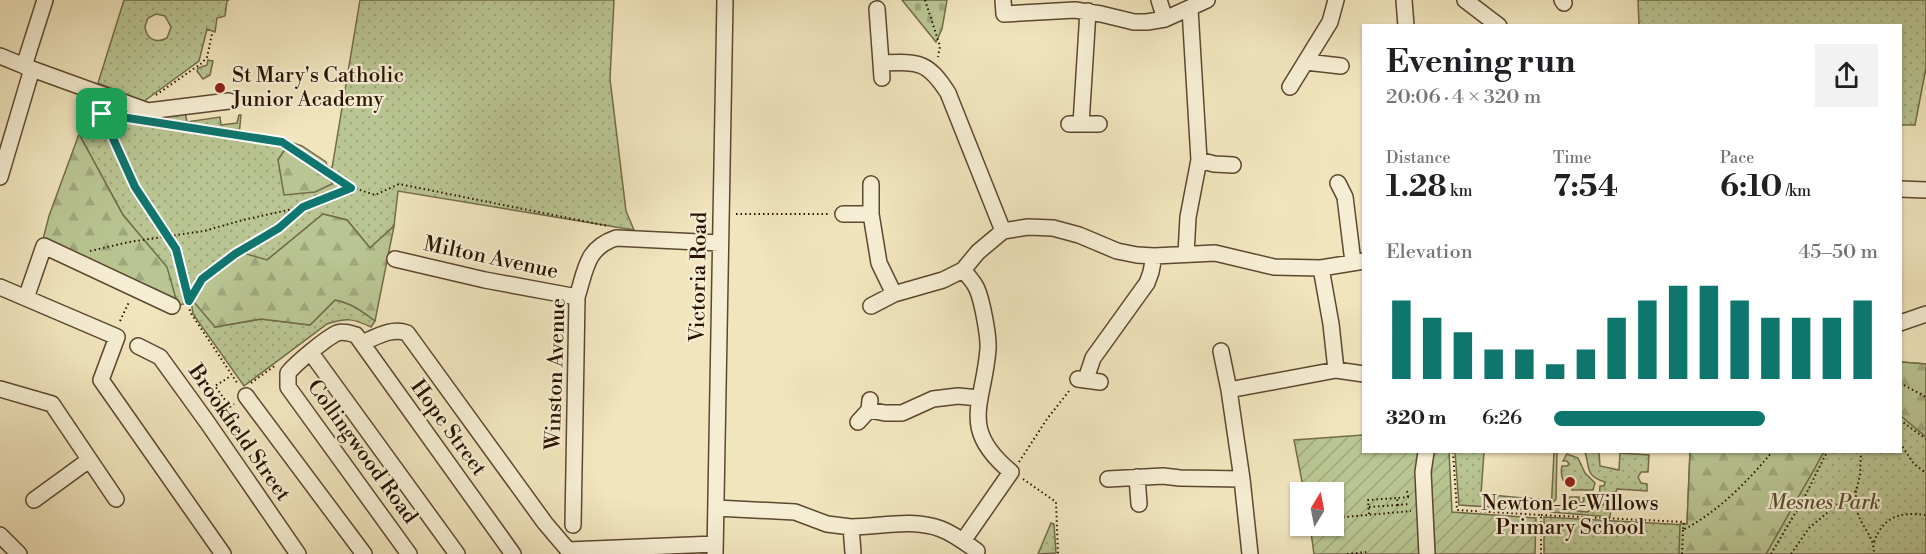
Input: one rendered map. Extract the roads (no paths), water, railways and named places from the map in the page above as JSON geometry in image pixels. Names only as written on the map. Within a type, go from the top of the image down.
[{"type":"street","points":[[0,177],[45,0]]},
{"type":"street","name":"Victoria Road","points":[[715,549],[725,0]]},
{"type":"street","points":[[1003,0],[1004,14],[1043,5],[1088,11],[1134,22],[1165,19],[1207,0]]},
{"type":"street","points":[[1159,0],[1165,19]]},
{"type":"street","points":[[1290,87],[1330,22],[1336,0]]},
{"type":"street","points":[[1404,0],[1406,24]]},
{"type":"street","points":[[1465,0],[1496,24]]},
{"type":"street","points":[[877,9],[882,71],[912,62],[924,66],[933,73],[948,93],[1003,231]]},
{"type":"street","points":[[1186,254],[1188,217],[1199,160],[1190,9]]},
{"type":"street","points":[[1088,11],[1075,124],[1099,124]]},
{"type":"street","points":[[0,56],[148,111],[229,101]]},
{"type":"street","points":[[1306,62],[1341,66]]},
{"type":"street","points":[[1199,160],[1233,165]]},
{"type":"street","points":[[871,306],[894,294],[943,280],[963,270],[978,252],[1003,231],[1028,227],[1053,228],[1079,235],[1117,251],[1137,255],[1215,253],[1274,267],[1321,268],[1358,262],[1345,197],[1338,182]]},
{"type":"street","points":[[871,184],[871,214],[879,263],[894,294]]},
{"type":"street","points":[[1902,189],[1926,190]]},
{"type":"street","points":[[843,214],[871,214]]},
{"type":"street","name":"Winston Avenue","points":[[573,525],[577,297],[587,263],[595,249],[604,242],[616,238],[720,243]]},
{"type":"street","points":[[26,298],[44,246],[172,306]]},
{"type":"street","points":[[1088,380],[1093,358],[1147,283],[1154,256]]},
{"type":"street","name":"Milton Avenue","points":[[395,259],[484,280],[577,297]]},
{"type":"street","points":[[1321,268],[1331,324],[1335,370]]},
{"type":"street","points":[[963,270],[977,288],[988,347],[980,398],[979,430],[985,445],[1011,472],[963,541]]},
{"type":"street","name":"Brookfield Street","points":[[0,287],[125,338],[160,357],[298,554]]},
{"type":"street","points":[[1902,322],[1926,314]]},
{"type":"street","name":"Hope Street","points":[[346,332],[356,335],[513,554]]},
{"type":"street","name":"Collingwood Road","points":[[346,332],[337,333],[296,364],[288,373],[288,387],[409,554]]},
{"type":"street","points":[[362,343],[390,332],[407,333],[545,523],[575,552],[715,549]]},
{"type":"street","points":[[125,338],[101,380],[223,554]]},
{"type":"street","points":[[1221,351],[1242,479],[1250,554]]},
{"type":"street","points":[[311,353],[457,554]]},
{"type":"street","points":[[1229,390],[1335,370],[1362,374]]},
{"type":"street","points":[[0,389],[52,404],[116,499]]},
{"type":"street","points":[[246,396],[364,554]]},
{"type":"street","points":[[858,422],[870,405],[885,413],[902,413],[933,399],[958,396],[980,398]]},
{"type":"street","points":[[1426,453],[1418,510],[1427,554]]},
{"type":"street","points":[[34,500],[89,460]]},
{"type":"street","points":[[1108,479],[1163,476],[1242,479]]},
{"type":"street","points":[[1137,477],[1139,504]]},
{"type":"street","points":[[716,508],[795,512],[827,524],[851,527],[924,525],[942,529],[977,551]]},
{"type":"street","points":[[851,527],[853,552]]},
{"type":"street","points":[[0,535],[19,554]]},
{"type":"place","name":"St Mary's Catholic Junior Academy","points":[[220,88]]},
{"type":"place","name":"Newton-le-Willows Primary School","points":[[1570,482]]},
{"type":"park label","name":"Mesnes Park","points":[[1824,503]]}]
